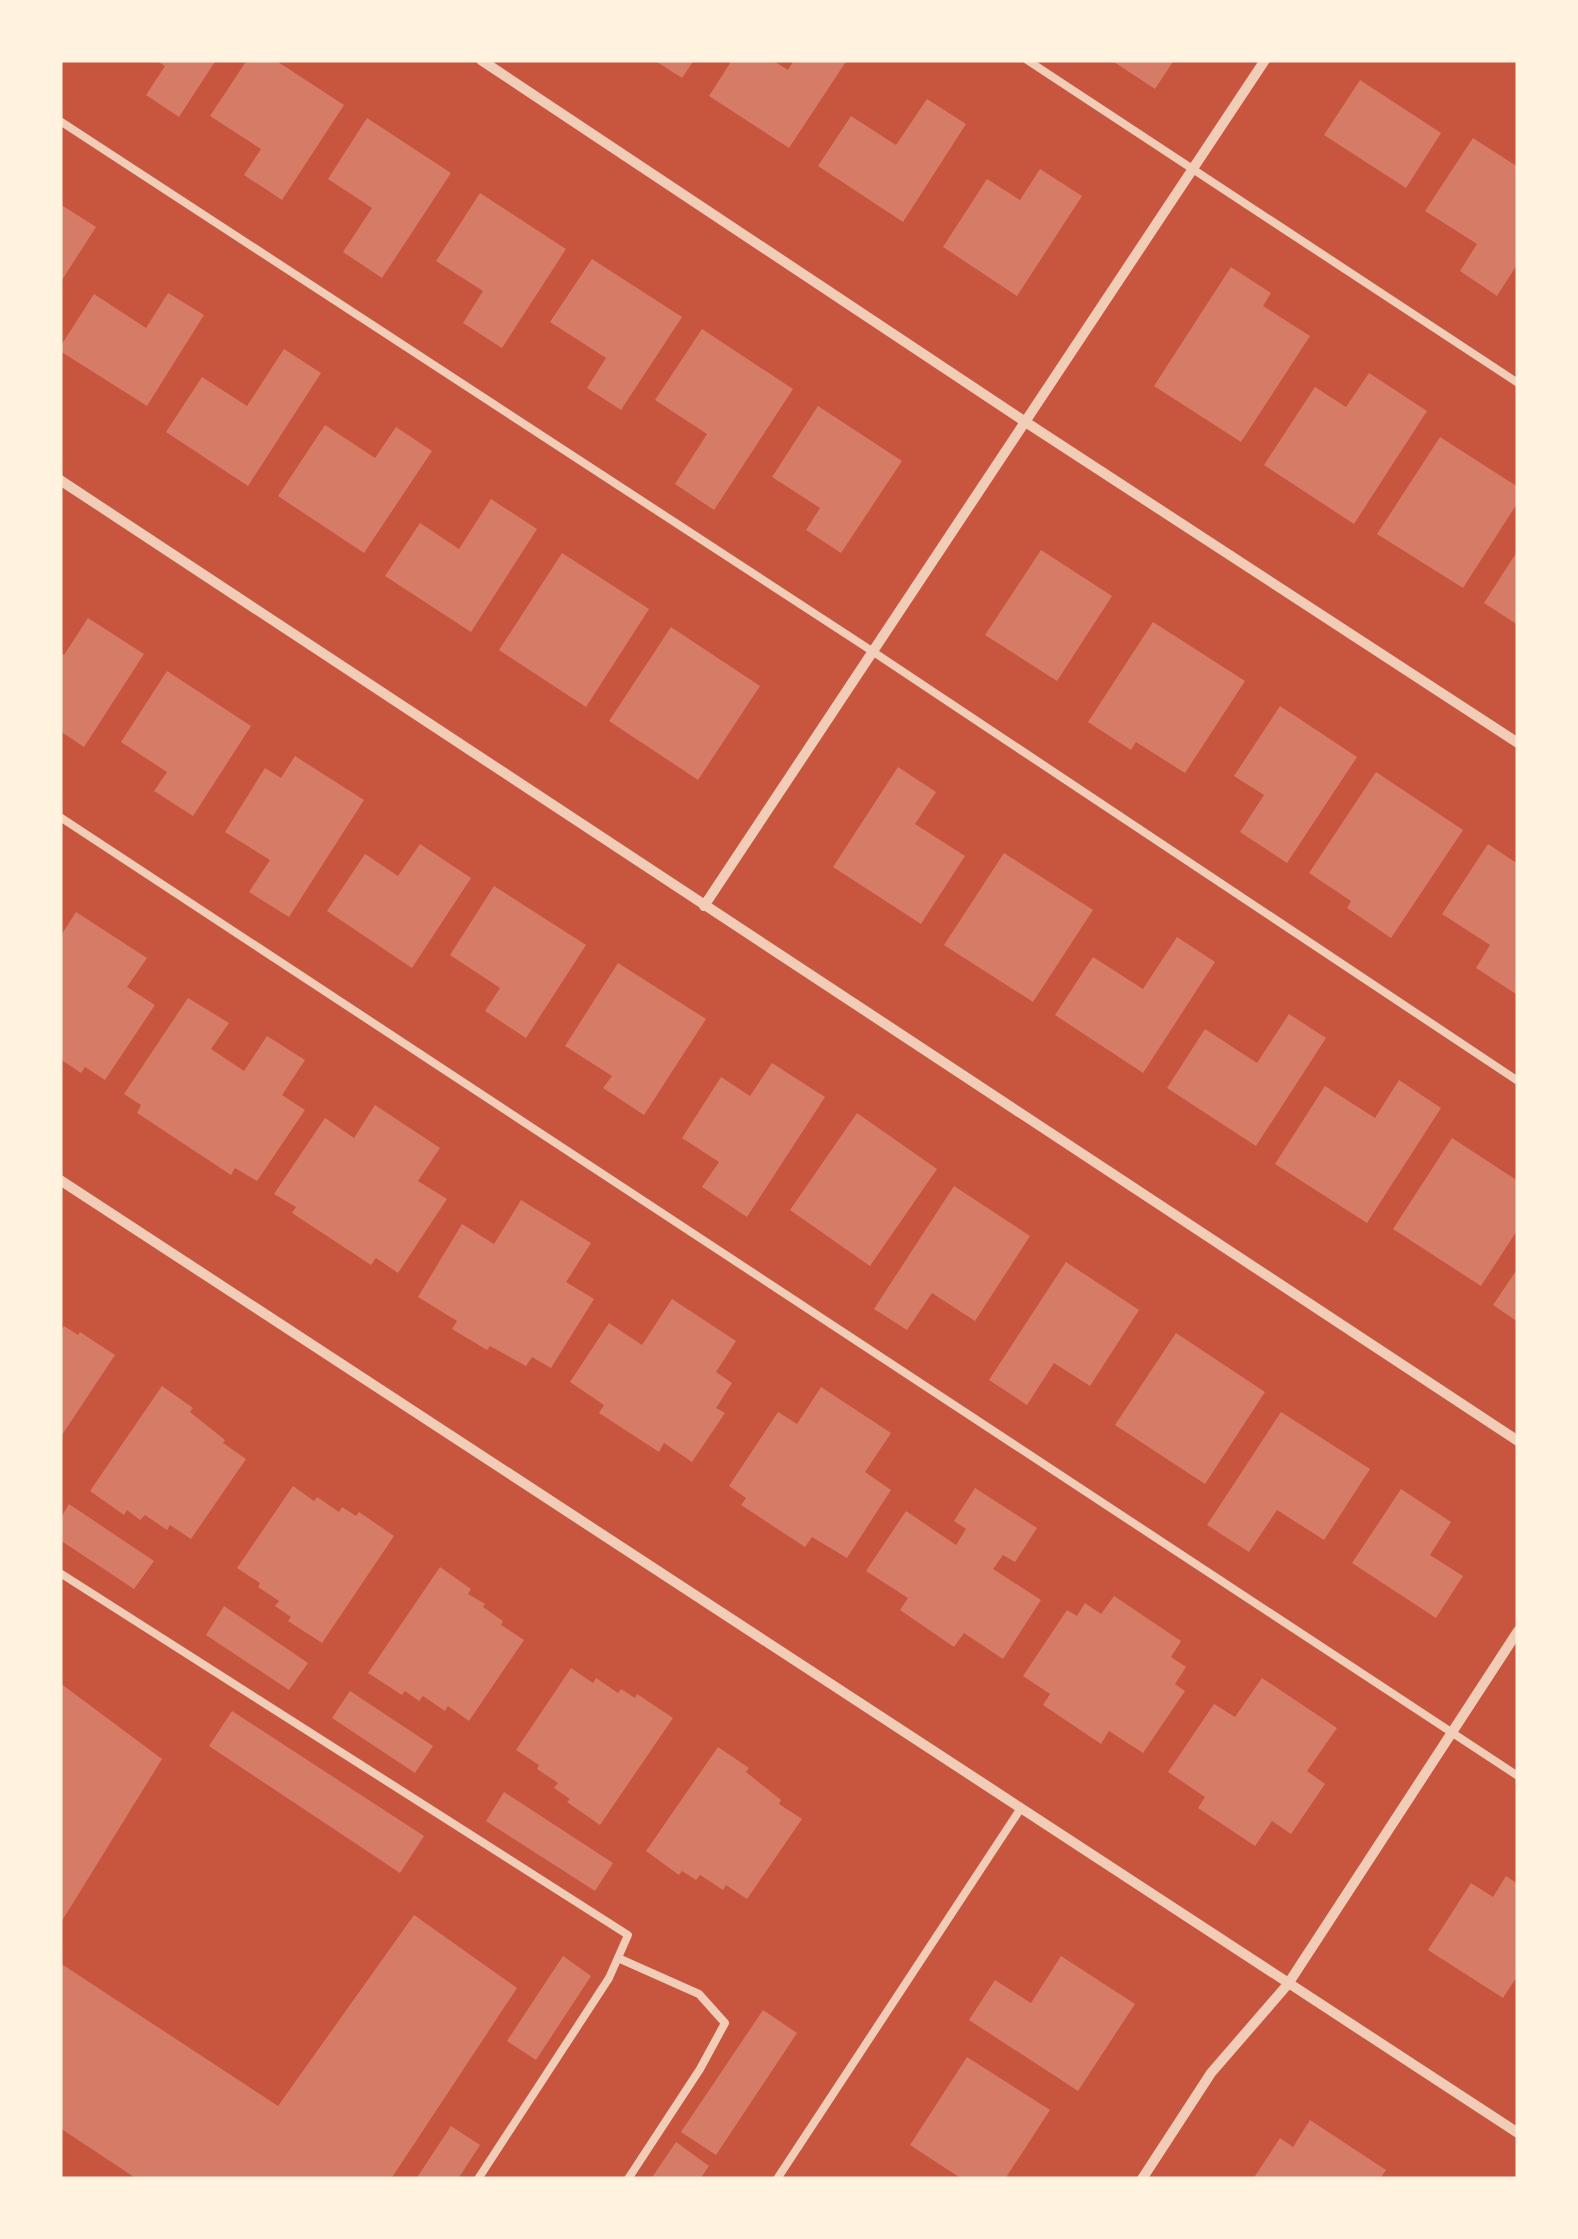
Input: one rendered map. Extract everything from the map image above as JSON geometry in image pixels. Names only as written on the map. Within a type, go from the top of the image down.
[{"type":"street","points":[[481,60],[1518,744]]},
{"type":"street","points":[[704,906],[1265,60]]},
{"type":"street","points":[[60,480],[1518,1441]]},
{"type":"street","points":[[60,1180],[1518,2132]]},
{"type":"street","points":[[1142,2179],[1211,2073],[1288,1984],[1518,1631]]},
{"type":"lane","points":[[1027,60],[1518,383]]},
{"type":"lane","points":[[60,121],[872,651],[1518,1081]]},
{"type":"lane","points":[[60,816],[1518,1776]]},
{"type":"lane","points":[[60,1573],[628,1935],[608,1978],[478,2179]]},
{"type":"lane","points":[[777,2179],[1021,1808]]},
{"type":"lane","points":[[618,1958],[699,1994],[725,2023],[700,2069],[628,2179]]},
{"type":"building","points":[[155,60],[216,60],[179,117],[146,95],[165,66]]},
{"type":"building","points":[[247,60],[275,60],[344,105],[282,200],[244,175],[261,149],[210,116]]},
{"type":"building","points":[[654,60],[694,60],[682,78]]},
{"type":"building","points":[[732,60],[772,60],[788,70],[794,60],[847,60],[789,148],[709,96]]},
{"type":"building","points":[[1111,60],[1174,60],[1155,89]]},
{"type":"building","points":[[1360,80],[1441,133],[1406,188],[1324,135]]},
{"type":"building","points":[[927,99],[966,124],[903,222],[818,166],[851,116],[896,145]]},
{"type":"building","points":[[367,118],[451,173],[382,278],[343,252],[372,208],[328,179]]},
{"type":"building","points":[[1473,138],[1518,167],[1518,263],[1497,296],[1460,271],[1477,244],[1425,211]]},
{"type":"building","points":[[1040,169],[1082,196],[1017,296],[943,247],[987,179],[1020,200]]},
{"type":"building","points":[[480,193],[566,249],[502,348],[463,323],[483,291],[436,261]]},
{"type":"building","points":[[60,204],[96,227],[60,283]]},
{"type":"building","points":[[592,259],[682,317],[621,410],[587,388],[606,358],[550,322]]},
{"type":"building","points":[[1231,267],[1271,293],[1263,306],[1310,336],[1241,442],[1154,386]]},
{"type":"building","points":[[168,293],[204,315],[147,406],[60,351],[94,294],[146,328]]},
{"type":"building","points":[[702,329],[793,389],[714,510],[675,484],[707,434],[655,400]]},
{"type":"building","points":[[284,349],[321,373],[248,486],[166,432],[202,377],[247,406]]},
{"type":"building","points":[[1369,373],[1427,411],[1354,524],[1264,465],[1315,387],[1346,407]]},
{"type":"building","points":[[818,406],[902,461],[841,553],[806,530],[820,508],[772,477]]},
{"type":"building","points":[[325,425],[375,458],[396,427],[432,451],[364,553],[278,496]]},
{"type":"building","points":[[1440,437],[1518,487],[1518,502],[1463,588],[1377,534]]},
{"type":"building","points":[[491,499],[537,529],[471,632],[385,576],[420,523],[459,549]]},
{"type":"building","points":[[1041,550],[1112,596],[1057,681],[985,635]]},
{"type":"building","points":[[1518,550],[1518,625],[1484,603]]},
{"type":"building","points":[[562,553],[649,609],[586,707],[499,650]]},
{"type":"building","points":[[88,618],[144,654],[84,747],[60,731],[60,652],[64,655]]},
{"type":"building","points":[[1153,622],[1245,681],[1185,773],[1136,742],[1131,750],[1088,722]]},
{"type":"building","points":[[671,627],[760,686],[698,780],[609,721]]},
{"type":"building","points":[[167,671],[251,726],[193,816],[154,791],[167,772],[121,742]]},
{"type":"building","points":[[1280,706],[1357,757],[1287,863],[1240,832],[1264,795],[1234,776]]},
{"type":"building","points":[[295,756],[364,800],[289,917],[249,892],[270,860],[225,832],[265,768],[281,778]]},
{"type":"building","points":[[898,767],[936,792],[915,824],[965,856],[921,924],[833,867]]},
{"type":"building","points":[[1376,772],[1463,830],[1391,938],[1347,908],[1351,901],[1309,873]]},
{"type":"building","points":[[420,844],[471,878],[412,968],[327,911],[365,854],[398,876]]},
{"type":"building","points":[[1488,844],[1518,864],[1516,994],[1476,968],[1490,945],[1442,914]]},
{"type":"building","points":[[1004,853],[1093,910],[1033,1002],[944,945]]},
{"type":"building","points":[[494,886],[586,945],[526,1038],[485,1011],[500,988],[450,955]]},
{"type":"building","points":[[76,912],[147,958],[127,987],[155,1005],[105,1080],[85,1067],[81,1073],[60,1059],[60,937]]},
{"type":"building","points":[[1177,937],[1215,962],[1143,1073],[1055,1015],[1093,957],[1143,989]]},
{"type":"building","points":[[618,963],[706,1019],[644,1115],[603,1088],[612,1076],[565,1046]]},
{"type":"building","points":[[188,998],[229,1023],[211,1049],[244,1071],[267,1036],[305,1060],[282,1095],[305,1110],[257,1181],[235,1168],[231,1175],[137,1113],[141,1105],[124,1094]]},
{"type":"building","points":[[1289,1014],[1326,1038],[1256,1146],[1167,1088],[1205,1029],[1257,1063]]},
{"type":"building","points":[[772,1063],[825,1097],[747,1217],[702,1187],[719,1162],[682,1138],[721,1077],[750,1096]]},
{"type":"building","points":[[1399,1080],[1441,1108],[1367,1223],[1275,1164],[1325,1086],[1375,1118]]},
{"type":"building","points":[[375,1105],[440,1148],[418,1181],[447,1199],[398,1273],[376,1258],[371,1265],[292,1213],[296,1207],[274,1194],[325,1118],[354,1138]]},
{"type":"building","points":[[857,1113],[937,1169],[870,1266],[790,1210]]},
{"type":"building","points":[[1452,1138],[1518,1181],[1518,1229],[1481,1286],[1393,1229]]},
{"type":"building","points":[[954,1186],[1030,1236],[975,1321],[932,1293],[907,1330],[874,1309]]},
{"type":"building","points":[[521,1200],[591,1243],[566,1282],[594,1299],[551,1368],[532,1357],[526,1366],[490,1346],[487,1350],[452,1329],[457,1321],[418,1297],[462,1224],[494,1244]]},
{"type":"building","points":[[1066,1262],[1139,1310],[1090,1386],[1054,1363],[1027,1405],[989,1380]]},
{"type":"building","points":[[1518,1268],[1518,1322],[1493,1305]]},
{"type":"building","points":[[672,1299],[736,1341],[716,1372],[732,1383],[716,1408],[725,1413],[692,1462],[664,1443],[659,1452],[599,1413],[604,1405],[570,1382],[609,1323],[642,1345]]},
{"type":"building","points":[[64,1326],[115,1355],[60,1438],[60,1332]]},
{"type":"building","points":[[1176,1333],[1265,1392],[1205,1484],[1115,1425]]},
{"type":"building","points":[[162,1386],[193,1408],[190,1412],[246,1459],[191,1539],[170,1525],[167,1530],[145,1515],[140,1520],[127,1510],[124,1515],[90,1491]]},
{"type":"building","points":[[821,1387],[891,1433],[865,1472],[891,1490],[847,1558],[812,1537],[805,1547],[741,1505],[746,1498],[729,1486],[778,1412],[797,1424]]},
{"type":"building","points":[[1281,1412],[1370,1469],[1324,1540],[1277,1510],[1249,1552],[1207,1525]]},
{"type":"building","points":[[293,1486],[339,1512],[342,1507],[356,1516],[359,1512],[394,1536],[322,1643],[288,1621],[291,1617],[275,1606],[279,1601],[237,1568]]},
{"type":"building","points":[[975,1488],[1037,1528],[1015,1562],[1003,1555],[993,1569],[1041,1600],[1003,1659],[964,1633],[954,1647],[900,1610],[908,1598],[866,1571],[906,1511],[956,1545],[966,1529],[954,1521]]},
{"type":"building","points":[[1401,1489],[1451,1522],[1430,1555],[1463,1576],[1436,1618],[1352,1563]]},
{"type":"building","points":[[69,1504],[154,1561],[134,1589],[60,1540],[60,1519]]},
{"type":"building","points":[[440,1567],[471,1589],[468,1594],[485,1604],[483,1607],[503,1621],[501,1625],[524,1640],[469,1721],[448,1706],[445,1711],[423,1696],[419,1701],[405,1691],[402,1695],[368,1673]]},
{"type":"building","points":[[1114,1596],[1181,1641],[1171,1657],[1186,1667],[1175,1684],[1185,1691],[1143,1753],[1109,1731],[1101,1744],[1043,1705],[1050,1694],[1023,1676],[1067,1610],[1077,1616],[1085,1603],[1101,1614]]},
{"type":"building","points":[[224,1606],[308,1663],[289,1690],[206,1635]]},
{"type":"building","points":[[571,1668],[618,1693],[621,1689],[635,1698],[637,1694],[673,1718],[600,1825],[567,1802],[570,1799],[554,1788],[558,1783],[516,1750]]},
{"type":"building","points":[[1262,1678],[1337,1728],[1307,1771],[1325,1784],[1291,1834],[1272,1821],[1255,1846],[1198,1808],[1205,1797],[1168,1772],[1214,1704],[1235,1717]]},
{"type":"building","points":[[60,1683],[162,1759],[60,1924]]},
{"type":"building","points":[[350,1691],[433,1746],[415,1773],[332,1718]]},
{"type":"building","points":[[232,1711],[424,1836],[400,1873],[209,1746]]},
{"type":"building","points":[[718,1747],[749,1768],[746,1772],[781,1800],[779,1804],[802,1819],[747,1899],[700,1875],[696,1880],[682,1871],[679,1875],[646,1851]]},
{"type":"building","points":[[504,1792],[613,1863],[595,1891],[486,1821]]},
{"type":"building","points":[[1506,1876],[1518,1884],[1518,1975],[1503,1998],[1428,1950],[1471,1883],[1493,1897]]},
{"type":"building","points":[[414,1915],[517,1988],[391,2179],[137,2179],[60,2128],[60,1963],[278,2106]]},
{"type":"building","points":[[563,1956],[591,1976],[536,2060],[507,2041]]},
{"type":"building","points":[[1061,1956],[1135,2004],[1078,2091],[969,2020],[995,1980],[1031,2003]]},
{"type":"building","points":[[763,2010],[797,2033],[716,2155],[681,2132]]},
{"type":"building","points":[[967,2057],[1050,2110],[1005,2179],[962,2179],[910,2145]]},
{"type":"building","points":[[1310,2120],[1386,2170],[1380,2179],[1253,2179],[1280,2138],[1293,2147]]},
{"type":"building","points":[[451,2126],[480,2145],[458,2179],[416,2179]]},
{"type":"building","points":[[676,2142],[709,2166],[700,2179],[651,2179]]}]
